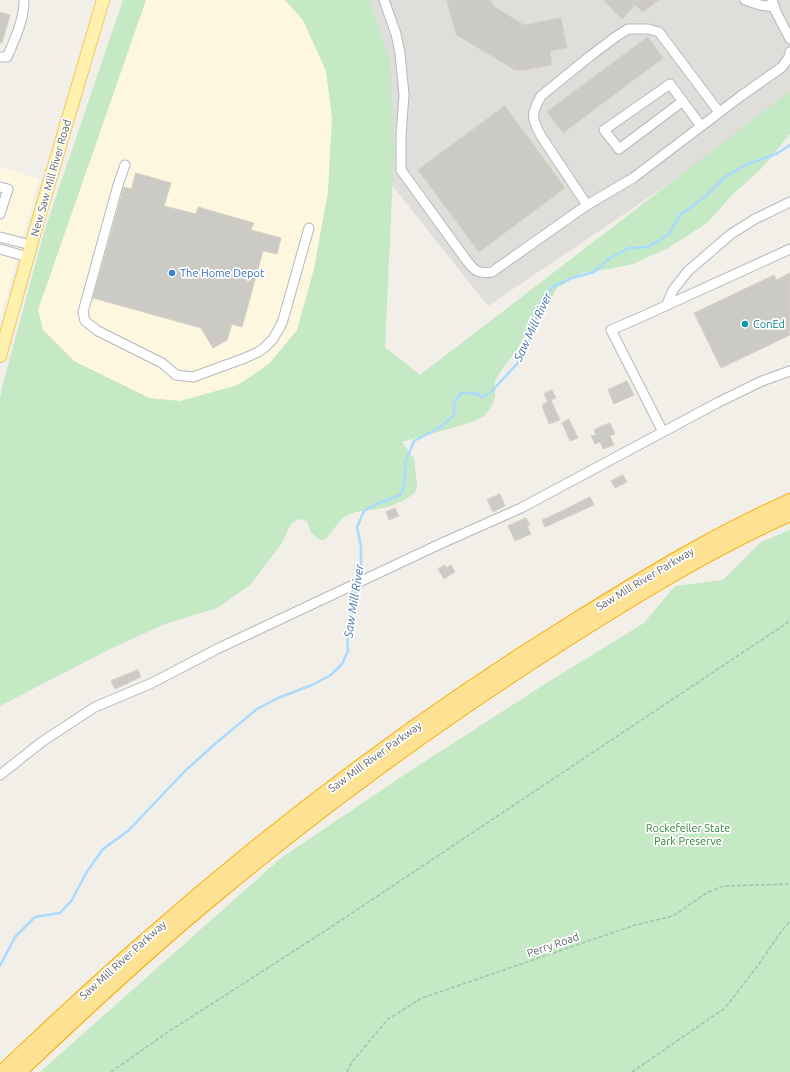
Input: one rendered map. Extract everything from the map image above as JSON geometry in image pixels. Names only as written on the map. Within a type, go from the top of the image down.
[{"type":"highway","points":[[758,516],[790,497]]},
{"type":"highway","name":"Saw Mill River Parkway","points":[[2,1072],[82,996],[168,921],[259,845],[348,776],[407,733],[475,686],[614,597],[729,530],[790,501]]},
{"type":"highway","name":"Saw Mill River Parkway","points":[[19,1072],[105,991],[203,905],[294,832],[394,756],[498,684],[625,604],[681,570],[738,539],[790,514]]},
{"type":"main road","name":"New Saw Mill River Road","points":[[0,356],[103,0]]},
{"type":"lane","points":[[0,57],[7,57],[18,30],[24,0]]},
{"type":"lane","points":[[384,0],[396,34],[401,60],[404,95],[401,134],[401,170],[474,270],[484,273],[492,272],[587,205],[633,178],[719,112],[782,67],[790,52]]},
{"type":"lane","points":[[745,0],[760,5],[773,3],[790,39]]},
{"type":"lane","points":[[587,205],[541,136],[536,126],[533,114],[541,96],[614,38],[628,29],[648,29],[659,32],[719,112]]},
{"type":"lane","points":[[683,101],[619,149],[604,130],[670,84],[683,101],[702,126]]},
{"type":"lane","points":[[125,165],[118,185],[83,312],[85,321],[98,331],[162,363],[176,375],[193,377],[252,355],[268,344],[283,320],[309,228]]},
{"type":"lane","points":[[0,186],[8,189],[0,214]]},
{"type":"lane","points":[[666,306],[673,290],[688,271],[731,234],[755,219],[790,202]]},
{"type":"lane","points":[[0,237],[30,251]]},
{"type":"lane","points":[[0,249],[30,251]]},
{"type":"lane","points":[[663,432],[611,330],[790,249]]},
{"type":"lane","points":[[0,775],[43,741],[95,707],[152,683],[217,649],[440,544],[521,508],[717,403],[762,381],[790,371]]},
{"type":"path","points":[[111,1072],[168,1032],[325,931],[790,621]]},
{"type":"path","name":"Perry Road","points":[[347,1072],[352,1062],[388,1019],[422,998],[634,925],[673,916],[708,892],[724,886],[790,884]]},
{"type":"path","points":[[632,1072],[725,1008],[760,964],[780,932],[790,922]]},
{"type":"shaded area","points":[[146,0],[285,0],[303,20],[326,71],[332,118],[328,192],[314,269],[297,330],[269,364],[238,386],[180,401],[149,398],[74,361],[43,330],[38,310]]},
{"type":"shaded area","points":[[345,0],[790,0],[790,102],[488,306],[384,175]]},
{"type":"shaded area","points":[[0,166],[39,179],[0,319]]},
{"type":"green space","points":[[123,0],[146,0],[38,310],[43,330],[74,361],[149,398],[180,401],[238,385],[269,364],[297,330],[314,269],[328,192],[332,118],[326,71],[303,20],[285,0],[369,0],[390,61],[394,151],[385,347],[420,375],[790,91],[790,134],[762,168],[732,195],[707,223],[668,248],[633,264],[581,273],[557,288],[495,381],[495,396],[493,404],[484,416],[472,422],[402,442],[414,459],[417,484],[415,493],[391,506],[352,513],[340,521],[326,539],[320,540],[311,533],[307,521],[298,519],[291,524],[282,543],[250,585],[217,608],[165,624],[108,650],[0,706],[0,398],[44,232]]},
{"type":"green space","name":"Rockefeller State Park Preserve","points":[[790,530],[790,1072],[40,1072],[281,858],[407,773],[545,684],[644,623],[675,586],[723,580],[761,542]]},
{"type":"building","points":[[447,0],[491,0],[493,6],[524,25],[561,18],[567,48],[550,51],[552,65],[524,70],[515,70],[456,34]]},
{"type":"building","points":[[604,0],[659,0],[643,12],[635,5],[622,19]]},
{"type":"building","points":[[0,12],[10,15],[2,43],[0,43]]},
{"type":"building","points":[[648,37],[663,58],[563,133],[547,112]]},
{"type":"building","points":[[505,106],[565,188],[479,252],[418,170]]},
{"type":"building","name":"The Home Depot","points":[[136,173],[171,183],[164,206],[196,214],[198,207],[254,223],[251,230],[281,238],[277,254],[263,251],[242,327],[232,324],[227,340],[213,348],[201,328],[93,298],[124,187],[131,189]]},
{"type":"building","name":"ConEd","points":[[790,273],[790,335],[721,368],[694,313],[774,275],[776,280]]},
{"type":"building","points":[[627,381],[634,395],[614,404],[608,390]]},
{"type":"building","points":[[552,390],[556,398],[551,400],[560,420],[549,424],[542,406],[548,402],[544,394]]},
{"type":"building","points":[[569,419],[578,438],[570,441],[562,423]]},
{"type":"building","points":[[610,423],[615,434],[610,436],[614,445],[603,449],[600,442],[595,444],[591,436],[596,435],[594,430]]},
{"type":"building","points":[[623,475],[627,482],[615,488],[611,481]]},
{"type":"building","points":[[500,494],[505,506],[493,512],[487,500]]},
{"type":"building","points":[[590,497],[594,505],[545,527],[542,520]]},
{"type":"building","points":[[395,508],[399,516],[389,520],[386,512]]},
{"type":"building","points":[[526,518],[530,525],[527,526],[531,534],[515,541],[508,526]]},
{"type":"building","points":[[445,565],[446,568],[451,565],[455,572],[444,579],[438,569]]},
{"type":"building","points":[[138,670],[141,677],[115,689],[111,681]]},
{"type":"waterway","name":"Saw Mill River","points":[[358,579],[361,564],[361,547],[357,527],[364,511],[400,495],[404,486],[406,460],[414,441],[439,428],[454,415],[454,403],[461,393],[474,393],[483,397],[491,392],[517,364],[528,344],[537,318],[552,287],[572,278],[594,272],[610,258],[629,248],[648,247],[669,234],[680,215],[706,196],[726,176],[748,164],[776,154],[790,145]]},
{"type":"waterway","name":"Saw Mill River","points":[[0,966],[15,937],[35,917],[60,913],[72,900],[86,873],[103,849],[128,831],[185,771],[216,743],[257,709],[278,698],[312,685],[331,675],[342,664],[348,651],[347,632],[357,586]]},
{"type":"place","name":"The Home Depot","points":[[172,273]]},
{"type":"place","name":"ConEd","points":[[745,324]]}]
